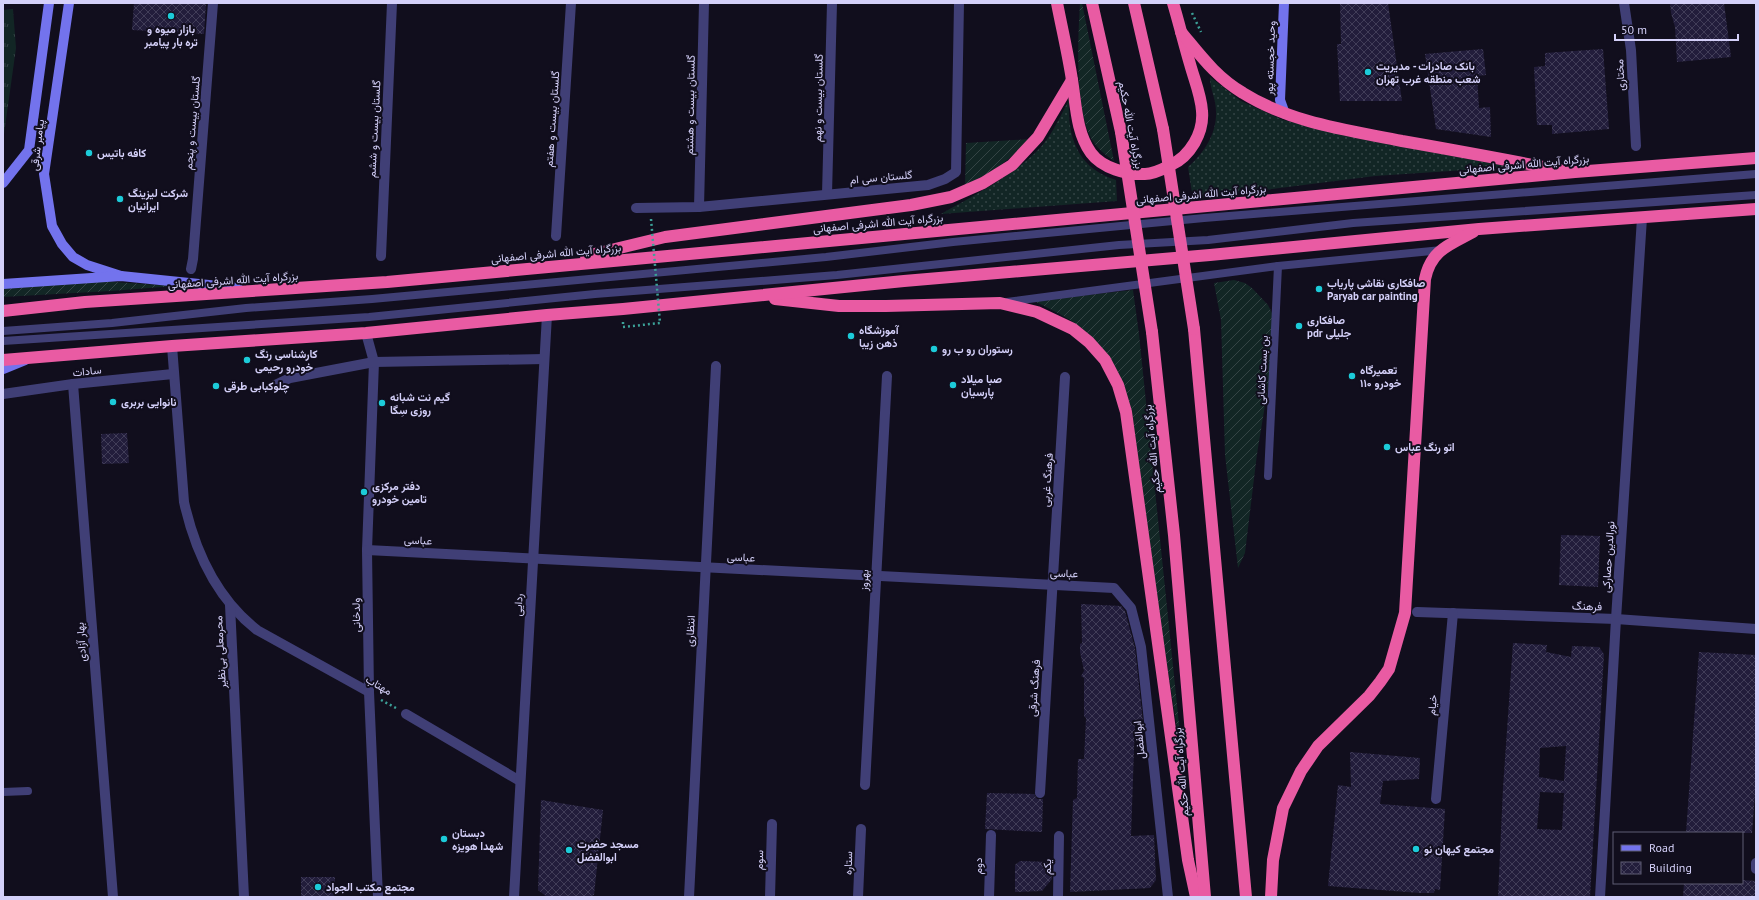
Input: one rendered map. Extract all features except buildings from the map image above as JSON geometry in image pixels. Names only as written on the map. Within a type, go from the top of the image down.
[{"type":"highway","points":[[1057,3],[1078,120],[1083,138],[1092,154],[1107,166],[1134,174],[1148,174],[1159,171],[1180,161],[1192,147],[1200,129],[1202,111],[1198,90],[1173,3]]},
{"type":"highway","name":"بزرگراه آیت الله حکیم","points":[[1092,3],[1121,132],[1152,332],[1174,535],[1205,897]]},
{"type":"highway","points":[[1134,3],[1163,129],[1194,328],[1246,897]]},
{"type":"highway","points":[[1181,32],[1217,74],[1248,96],[1285,114],[1314,123],[1352,131],[1575,172]]},
{"type":"highway","points":[[545,266],[666,237],[911,205],[951,198],[983,183],[1012,165],[1038,137],[1072,80]]},
{"type":"highway","name":"بزرگراه آیت الله اشرفی اصفهانی","points":[[3,311],[85,302],[387,282],[545,266],[1575,172],[1756,158]]},
{"type":"highway","points":[[3,360],[172,346],[366,333],[1479,229],[1756,209]]},
{"type":"highway","points":[[1271,897],[1273,860],[1283,808],[1301,772],[1318,746],[1369,696],[1389,669],[1405,613],[1425,279],[1428,265],[1435,255],[1479,229]]},
{"type":"highway","points":[[748,297],[846,306],[1000,303],[1037,312],[1073,329],[1089,342],[1105,360],[1118,385],[1126,412],[1188,860],[1196,897]]},
{"type":"street","name":"پیامبر شرقی","points":[[3,183],[29,150],[49,3]]},
{"type":"street","name":"پیامبر شرقی","points":[[69,3],[44,174],[52,226],[62,244],[73,257],[87,265],[120,276]]},
{"type":"street","name":"گلستان بیست و پنجم","points":[[191,269],[214,3]]},
{"type":"street","name":"گلستان بیست و ششم","points":[[381,256],[392,3]]},
{"type":"street","name":"گلستان بیست و هفتم","points":[[556,236],[571,3]]},
{"type":"street","name":"گلستان بیست و هشتم","points":[[699,207],[704,3]]},
{"type":"street","name":"گلستان بیست و نهم","points":[[828,194],[832,3]]},
{"type":"street","name":"گلستان سی ام","points":[[636,208],[699,207],[928,185],[945,179],[956,172],[959,3]]},
{"type":"street","name":"وحید خجسته پور","points":[[1284,3],[1280,100],[1285,114]]},
{"type":"street","name":"مختاری","points":[[1624,3],[1631,50],[1636,146]]},
{"type":"street","name":"نورالدین حصارکی","points":[[1600,897],[1642,218]]},
{"type":"street","points":[[3,284],[120,276],[263,291]]},
{"type":"street","name":"ردایی","points":[[514,897],[547,315]]},
{"type":"street","name":"ولدخانی","points":[[366,333],[374,362],[367,550],[369,692],[378,897]]},
{"type":"street","name":"محرمعلی بی‌نظیر","points":[[172,346],[184,502],[189,525],[198,552],[210,575],[230,605],[244,897]]},
{"type":"street","points":[[3,369],[31,358]]},
{"type":"street","points":[[273,386],[290,378],[374,362],[544,359]]},
{"type":"street","name":"انتظاری","points":[[689,897],[716,366]]},
{"type":"street","name":"سادات","points":[[3,394],[73,384],[173,374]]},
{"type":"street","name":"بهروز","points":[[865,785],[887,376]]},
{"type":"street","name":"فرهنگ غربی","points":[[1053,585],[1066,377]]},
{"type":"street","name":"بهار آزادی","points":[[73,384],[113,897]]},
{"type":"street","name":"عباسی","points":[[367,550],[1114,588]]},
{"type":"street","name":"فرهنگ شرقی","points":[[1040,793],[1053,585]]},
{"type":"street","name":"ابوالفضل","points":[[1114,588],[1131,608],[1141,647],[1168,897]]},
{"type":"street","name":"مهتاب","points":[[230,605],[242,618],[272,640],[369,692]]},
{"type":"street","name":"فرهنگ","points":[[1417,612],[1616,619],[1756,629]]},
{"type":"street","name":"خیام","points":[[1436,799],[1453,613]]},
{"type":"street","points":[[406,714],[520,781]]},
{"type":"street","name":"سوم","points":[[770,897],[772,824]]},
{"type":"street","name":"ستاره","points":[[858,897],[861,829]]},
{"type":"street","name":"دوم","points":[[989,897],[991,835]]},
{"type":"street","name":"یکم","points":[[1058,897],[1059,836]]},
{"type":"street","points":[[1756,863],[1756,869]]},
{"type":"lane","points":[[3,331],[112,323],[246,308],[372,299],[826,257],[953,242],[1204,218],[1756,174]]},
{"type":"lane","points":[[3,341],[376,316],[596,294],[837,275],[1118,245],[1208,240],[1353,223],[1756,195]]},
{"type":"lane","points":[[1000,303],[1278,266],[1442,250]]},
{"type":"lane","name":"بن بست کاشانی","points":[[1268,476],[1278,266]]},
{"type":"lane","points":[[3,792],[28,791]]},
{"type":"path","points":[[1190,9],[1202,33]]},
{"type":"path","points":[[623,327],[660,323],[651,219]]},
{"type":"path","name":"مهتاب","points":[[369,692],[406,714]]},
{"type":"green space","points":[[1080,3],[1082,3],[1114,161],[1102,152],[1092,140],[1086,127],[1082,110],[1078,73]]},
{"type":"green space","points":[[13,9],[16,48],[3,141],[3,10]]},
{"type":"green space","points":[[1210,77],[1241,101],[1283,120],[1372,141],[1511,167],[1375,176],[1193,199],[1188,167],[1206,146],[1214,130],[1216,121],[1215,102]]},
{"type":"green space","points":[[1069,100],[1070,127],[1078,150],[1084,160],[1092,168],[1103,175],[1116,180],[1117,201],[941,214],[1003,178],[1036,152],[1054,128]]},
{"type":"green space","points":[[1030,139],[1000,166],[965,186],[966,143]]},
{"type":"green space","points":[[1234,280],[1245,283],[1252,288],[1268,305],[1273,315],[1273,356],[1257,454],[1245,553],[1238,568],[1225,455],[1221,320],[1214,283]]},
{"type":"green space","points":[[99,281],[175,286],[3,297],[3,287]]},
{"type":"green space","points":[[1133,290],[1139,334],[1184,773],[1153,575],[1133,421],[1125,390],[1113,363],[1095,340],[1070,320],[1034,301]]},
{"type":"place","name":"بازار میوه و تره بار پیامبر","points":[[171,16]]},
{"type":"place","name":"بانک صادرات - مدیریت شعب منطقه غرب تهران","points":[[1368,72]]},
{"type":"place","name":"کافه باتیس","points":[[89,153]]},
{"type":"place","name":"شرکت لیزینگ ایرانیان","points":[[120,199]]},
{"type":"place","name":"صافکاری نقاشی پاریاب Paryab car painting","points":[[1319,289]]},
{"type":"place","name":"صافکاری pdr جلیلی","points":[[1299,326]]},
{"type":"place","name":"آموزشگاه ذهن زیبا","points":[[851,336]]},
{"type":"place","name":"رستوران رو ب رو","points":[[934,349]]},
{"type":"place","name":"کارشناسی رنگ خودرو رحیمی","points":[[247,360]]},
{"type":"place","name":"تعمیرگاه خودرو ۱۱۰","points":[[1352,376]]},
{"type":"place","name":"صبا میلاد پارسیان","points":[[953,385]]},
{"type":"place","name":"چلوکبابی طرقی","points":[[216,386]]},
{"type":"place","name":"نانوایی بربری","points":[[113,402]]},
{"type":"place","name":"گیم نت شبانه روزی سِگا","points":[[382,403]]},
{"type":"place","name":"اتو رنگ عباس","points":[[1387,447]]},
{"type":"place","name":"دفتر مرکزی تامین خودرو","points":[[364,492]]},
{"type":"place","name":"دبستان شهدا هویزه","points":[[444,839]]},
{"type":"place","name":"مجتمع کیهان نو","points":[[1416,849]]},
{"type":"place","name":"مسجد حضرت ابوالفضل","points":[[569,850]]},
{"type":"place","name":"مجتمع مکتب الجواد","points":[[318,887]]}]
